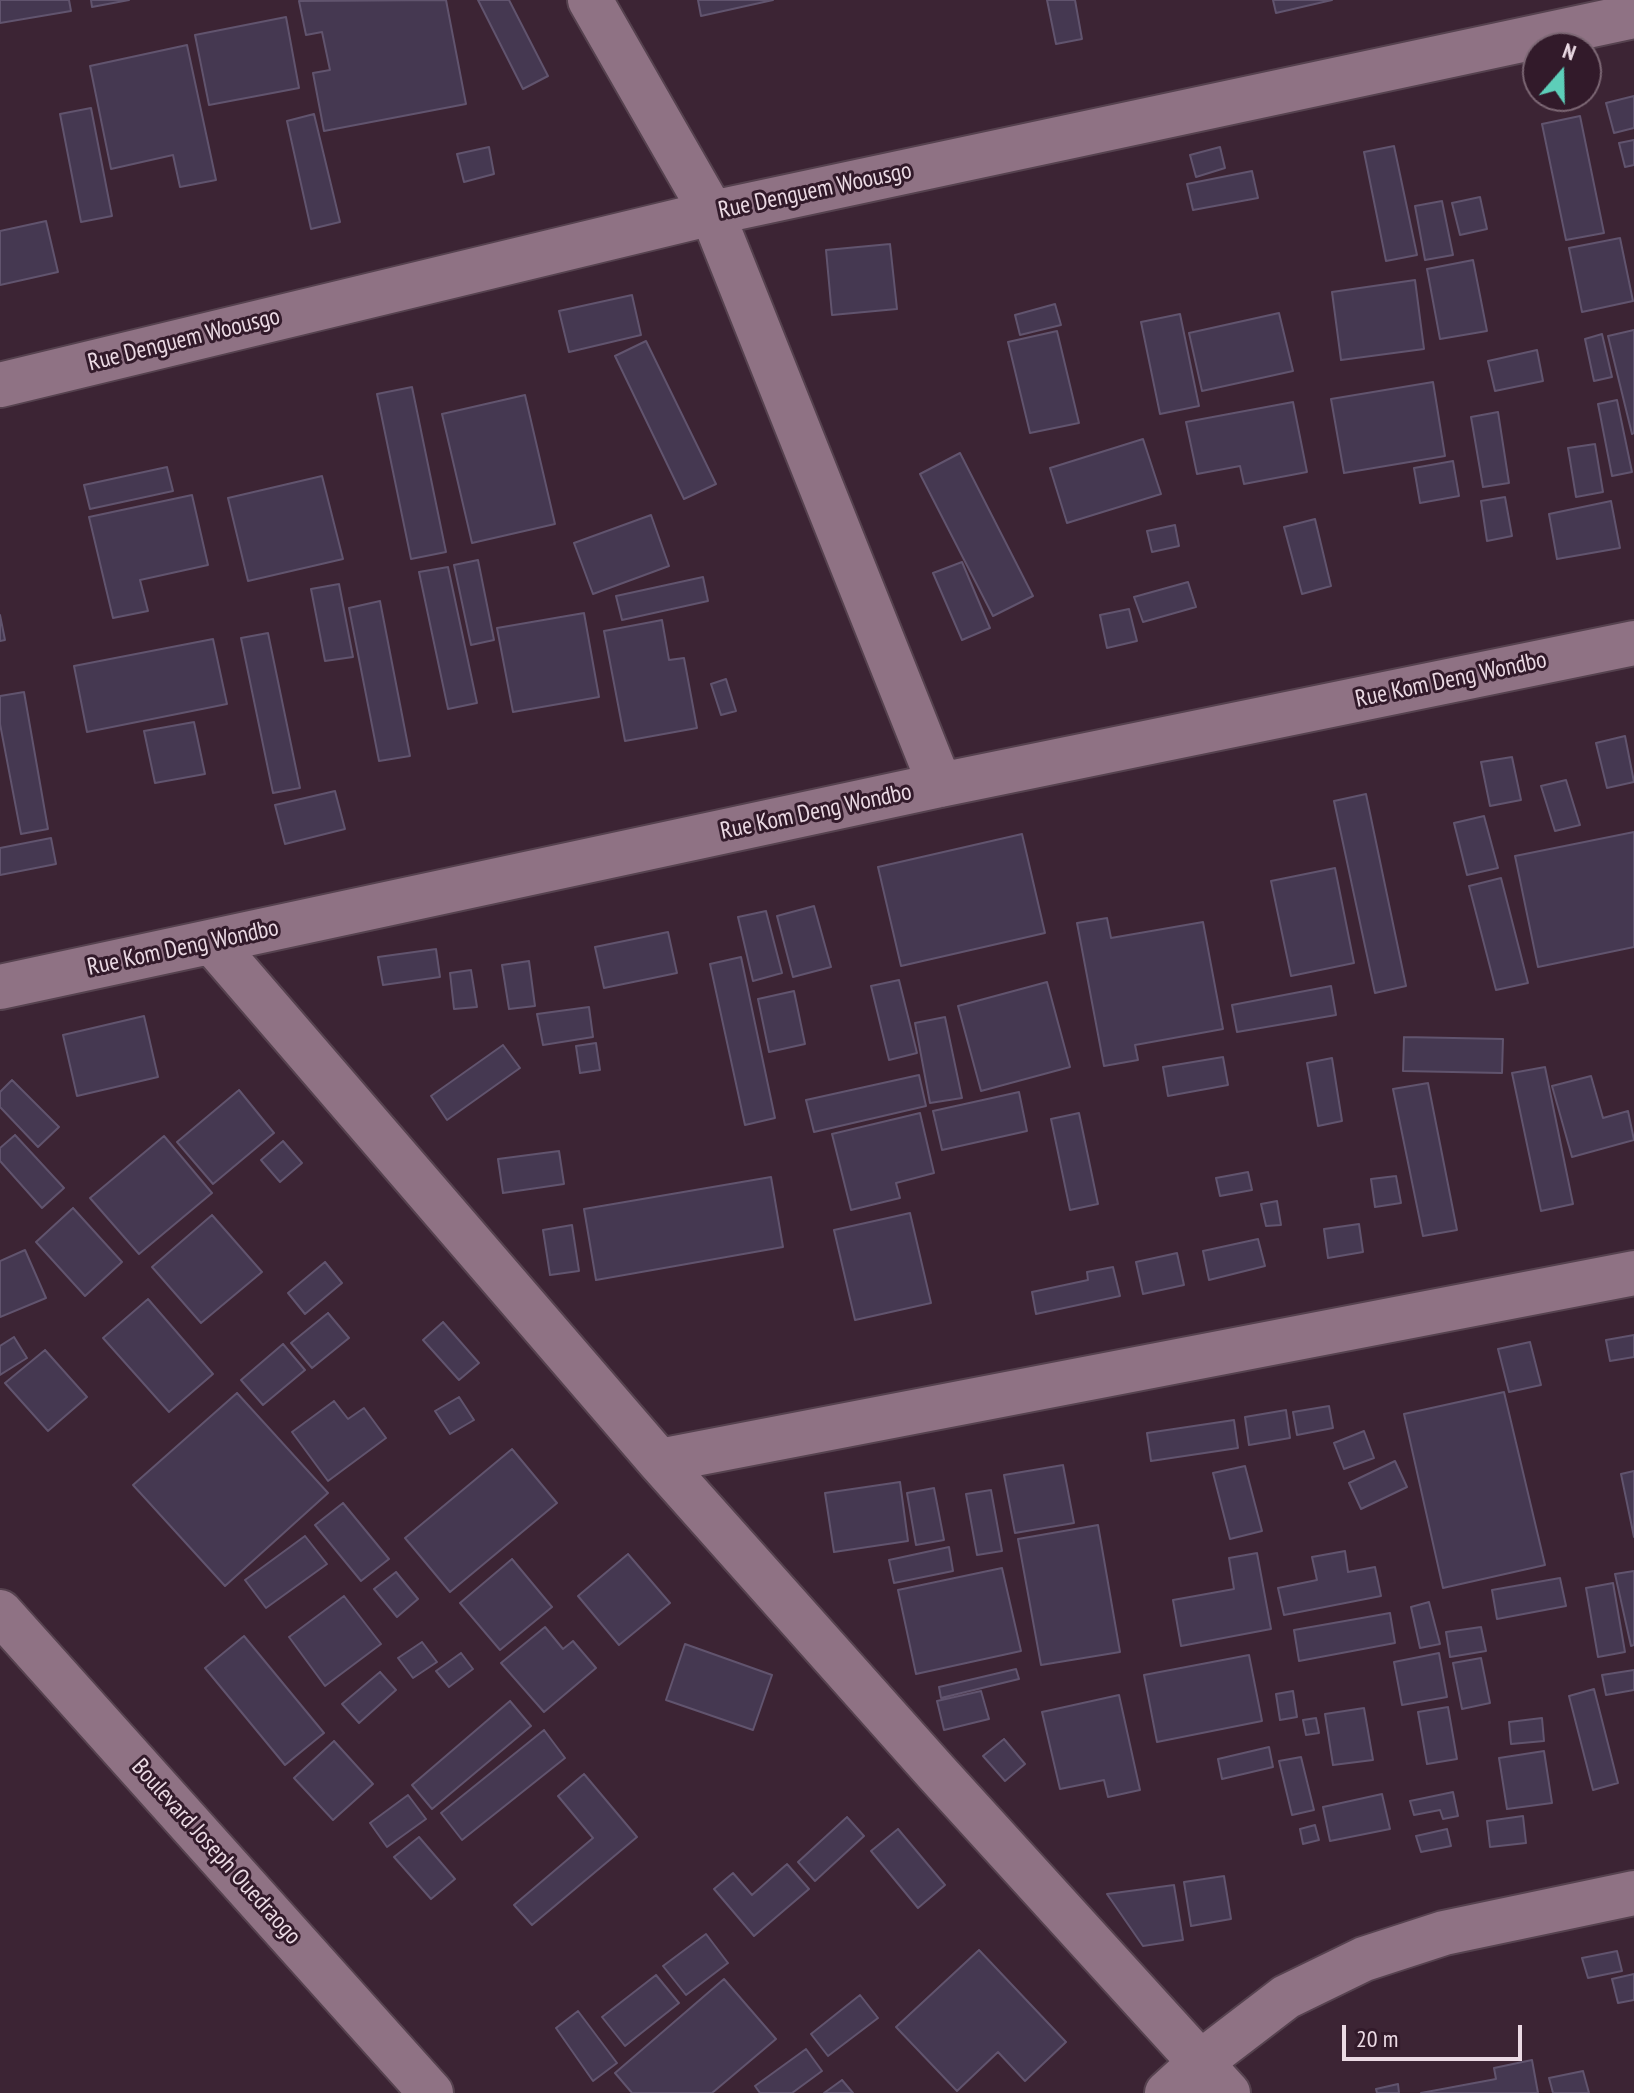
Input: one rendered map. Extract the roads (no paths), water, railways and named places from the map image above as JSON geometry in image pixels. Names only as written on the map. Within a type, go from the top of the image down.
[{"type":"street","points":[[590,0],[712,213],[940,785]]},
{"type":"street","name":"Rue Denguem Woousgo","points":[[0,385],[712,213],[1634,16]]},
{"type":"street","name":"Rue Kom Deng Wondbo","points":[[0,987],[940,785],[1634,643]]},
{"type":"street","points":[[212,942],[659,1461],[936,1772],[1215,2078]]},
{"type":"street","points":[[659,1461],[1634,1273]]},
{"type":"street","name":"Boulevard Joseph Ouedraogo","points":[[6,1630],[431,2093]]},
{"type":"street","points":[[1167,2093],[1215,2078],[1286,1997],[1364,1959],[1444,1933],[1634,1893]]}]
